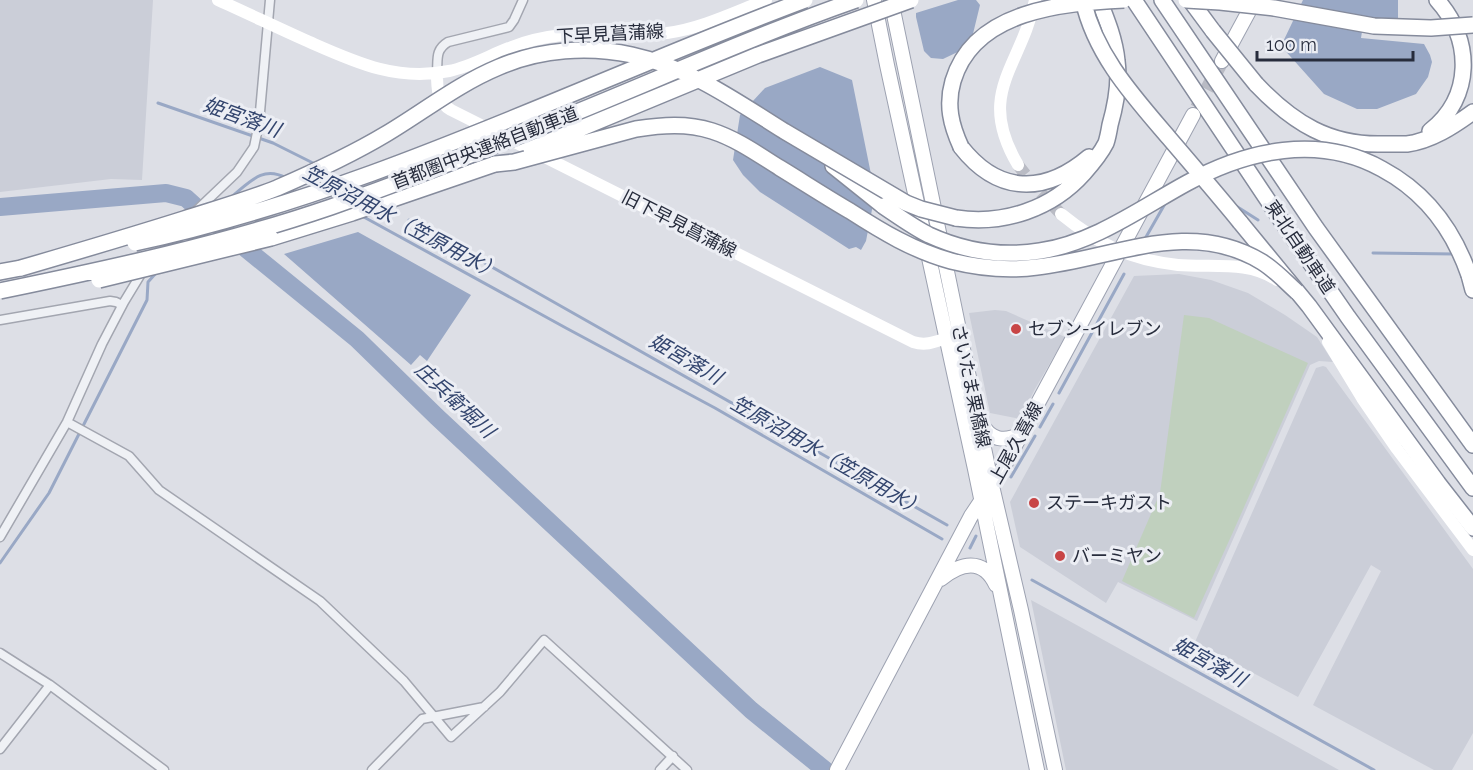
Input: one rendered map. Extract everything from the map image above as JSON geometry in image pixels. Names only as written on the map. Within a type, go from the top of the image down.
[{"type":"highway","name":"首都圏中央連絡自動車道","points":[[0,272],[155,239],[312,195],[482,131],[805,0]]},
{"type":"highway","name":"首都圏中央連絡自動車道","points":[[0,292],[176,252],[329,207],[561,119],[759,37],[856,0]]},
{"type":"highway","points":[[0,292],[21,295],[89,283],[271,238],[352,213],[495,164],[758,55],[911,0]]},
{"type":"highway","points":[[1083,0],[1092,30],[1128,91],[1240,222],[1296,292]]},
{"type":"highway","points":[[21,268],[234,204],[274,189],[344,157],[386,134],[476,78],[510,62],[544,53],[570,50],[599,50],[632,55],[688,75],[906,203],[921,209],[968,220],[1002,218],[1039,207],[1069,189],[1092,164],[1106,142],[1115,109],[1118,62],[1109,24],[1099,0]]},
{"type":"highway","points":[[1110,128],[1098,147],[1075,169],[1042,183],[1009,182],[981,169],[961,147],[950,118],[949,102],[951,87],[964,57],[987,33],[1002,24],[1020,16],[1062,5],[1124,0]]},
{"type":"highway","name":"東北自動車道","points":[[1134,0],[1348,317],[1473,488]]},
{"type":"highway","name":"東北自動車道","points":[[1162,0],[1316,228],[1473,445]]},
{"type":"highway","points":[[1188,0],[1274,8],[1374,26],[1431,28],[1473,25]]},
{"type":"highway","points":[[1188,0],[1256,84],[1272,100],[1293,116],[1332,138],[1366,145],[1409,144],[1441,132],[1473,112]]},
{"type":"highway","points":[[1396,144],[1422,135],[1439,125],[1461,97],[1467,80],[1469,64],[1467,47],[1456,22],[1437,0]]},
{"type":"highway","points":[[495,164],[514,162],[636,129],[676,125],[695,127],[729,138],[874,226],[917,249],[952,261],[992,268],[1036,267],[1162,242],[1214,243],[1227,247],[1255,259],[1279,275],[1309,306],[1473,528]]},
{"type":"highway","points":[[805,143],[883,206],[929,235],[964,247],[1002,253],[1041,251],[1081,239],[1124,219],[1209,172],[1251,156],[1293,149],[1335,152],[1374,164],[1410,187],[1426,202],[1445,225],[1463,257],[1471,282]]},
{"type":"main road","name":"さいたま栗橋線","points":[[874,0],[1003,600],[1037,770]]},
{"type":"main road","name":"さいたま栗橋線","points":[[891,0],[977,416],[1022,610],[1055,770]]},
{"type":"main road","points":[[1222,61],[1255,0]]},
{"type":"main road","name":"上尾久喜線","points":[[837,770],[971,516],[992,486],[1022,434],[1193,115]]},
{"type":"main road","points":[[977,416],[982,427],[997,439],[1012,438],[1022,434]]},
{"type":"main road","points":[[937,582],[956,568],[975,566],[988,572],[1003,600]]},
{"type":"street","name":"下早見菖蒲線","points":[[218,0],[353,62],[416,74],[437,73],[458,68],[512,46],[566,34],[626,35],[678,31],[766,0]]},
{"type":"street","points":[[0,537],[67,422],[102,344],[122,305],[149,261],[167,239],[237,172],[254,147],[270,0]]},
{"type":"street","points":[[437,73],[440,47],[448,42],[509,27],[523,0]]},
{"type":"street","points":[[1018,165],[1005,139],[1000,98],[1028,25],[1035,0]]},
{"type":"street","name":"旧下早見菖蒲線","points":[[437,73],[437,90],[441,102],[451,110],[913,342],[931,344],[947,338]]},
{"type":"street","points":[[1061,214],[1097,240],[1120,252],[1178,265],[1254,269],[1284,285],[1306,308],[1362,398],[1473,550]]},
{"type":"street","points":[[0,320],[110,301],[122,305]]},
{"type":"street","points":[[67,422],[129,456],[159,490],[320,601],[404,681],[451,737],[500,692],[544,640],[687,770]]},
{"type":"street","points":[[0,653],[50,685],[164,770]]},
{"type":"street","points":[[0,749],[50,685]]},
{"type":"street","points":[[372,770],[422,719],[484,707]]},
{"type":"street","points":[[660,770],[673,756]]},
{"type":"shaded area","points":[[0,0],[153,0],[142,180],[111,179],[0,192]]},
{"type":"shaded area","points":[[1179,274],[1211,280],[1248,293],[1317,337],[1333,362],[1319,361],[1310,365],[1197,621],[1118,582],[1106,603],[1020,547],[1010,502],[1134,276]]},
{"type":"shaded area","points":[[1006,311],[1065,337],[1020,419],[990,413],[969,313]]},
{"type":"shaded area","points":[[1326,367],[1473,569],[1473,733],[1452,770],[1434,770],[1313,705],[1381,571],[1371,565],[1298,697],[1195,642],[1316,368]]},
{"type":"shaded area","points":[[1031,600],[1044,607],[1339,770],[1066,770]]},
{"type":"green space","points":[[1184,315],[1209,318],[1308,363],[1194,618],[1122,581],[1160,493]]},
{"type":"water","points":[[958,0],[976,0],[980,5],[971,42],[966,48],[943,59],[931,58],[924,51],[916,13]]},
{"type":"water","points":[[1303,0],[1398,0],[1398,22],[1364,19],[1361,38],[1424,44],[1432,62],[1428,77],[1416,94],[1377,109],[1357,109],[1324,94],[1281,46]]},
{"type":"water","points":[[820,67],[852,80],[875,194],[866,241],[861,250],[856,247],[849,249],[760,192],[743,175],[733,160],[740,115],[765,88]]},
{"type":"water","points":[[358,232],[471,295],[427,361],[420,355],[411,365],[284,254]]},
{"type":"waterway","name":"姫宮落川","points":[[158,103],[273,143],[313,163]]},
{"type":"waterway","name":"笠原沼用水（笠原用水）","points":[[230,198],[263,175],[270,174],[286,178]]},
{"type":"waterway","name":"庄兵衛堀川","points":[[0,207],[166,193],[186,198],[357,339],[437,417],[751,710],[825,770]]},
{"type":"waterway","name":"笠原沼用水（笠原用水）","points":[[1146,237],[1166,202]]},
{"type":"waterway","name":"笠原沼用水（笠原用水）","points":[[1236,206],[1258,220]]},
{"type":"waterway","name":"笠原沼用水（笠原用水）","points":[[362,216],[715,408],[942,539]]},
{"type":"waterway","name":"姫宮落川","points":[[409,220],[947,525]]},
{"type":"waterway","name":"笠原沼用水（笠原用水）","points":[[1373,253],[1455,254]]},
{"type":"waterway","name":"笠原沼用水（笠原用水）","points":[[0,563],[49,493],[147,300],[148,282],[156,273]]},
{"type":"waterway","name":"笠原沼用水（笠原用水）","points":[[1059,393],[1124,274]]},
{"type":"waterway","name":"笠原沼用水（笠原用水）","points":[[1040,427],[1053,404]]},
{"type":"waterway","name":"笠原沼用水（笠原用水）","points":[[1011,477],[1035,436]]},
{"type":"waterway","name":"笠原沼用水（笠原用水）","points":[[970,548],[976,536]]},
{"type":"waterway","name":"姫宮落川","points":[[1032,580],[1374,770]]},
{"type":"tunnel","points":[[1197,108],[1222,61]]},
{"type":"tunnel","points":[[1018,165],[1061,214]]},
{"type":"place","name":"セブン-イレブン","points":[[1016,329]]},
{"type":"place","name":"ステーキガスト","points":[[1034,503]]},
{"type":"place","name":"バーミヤン","points":[[1060,556]]}]
